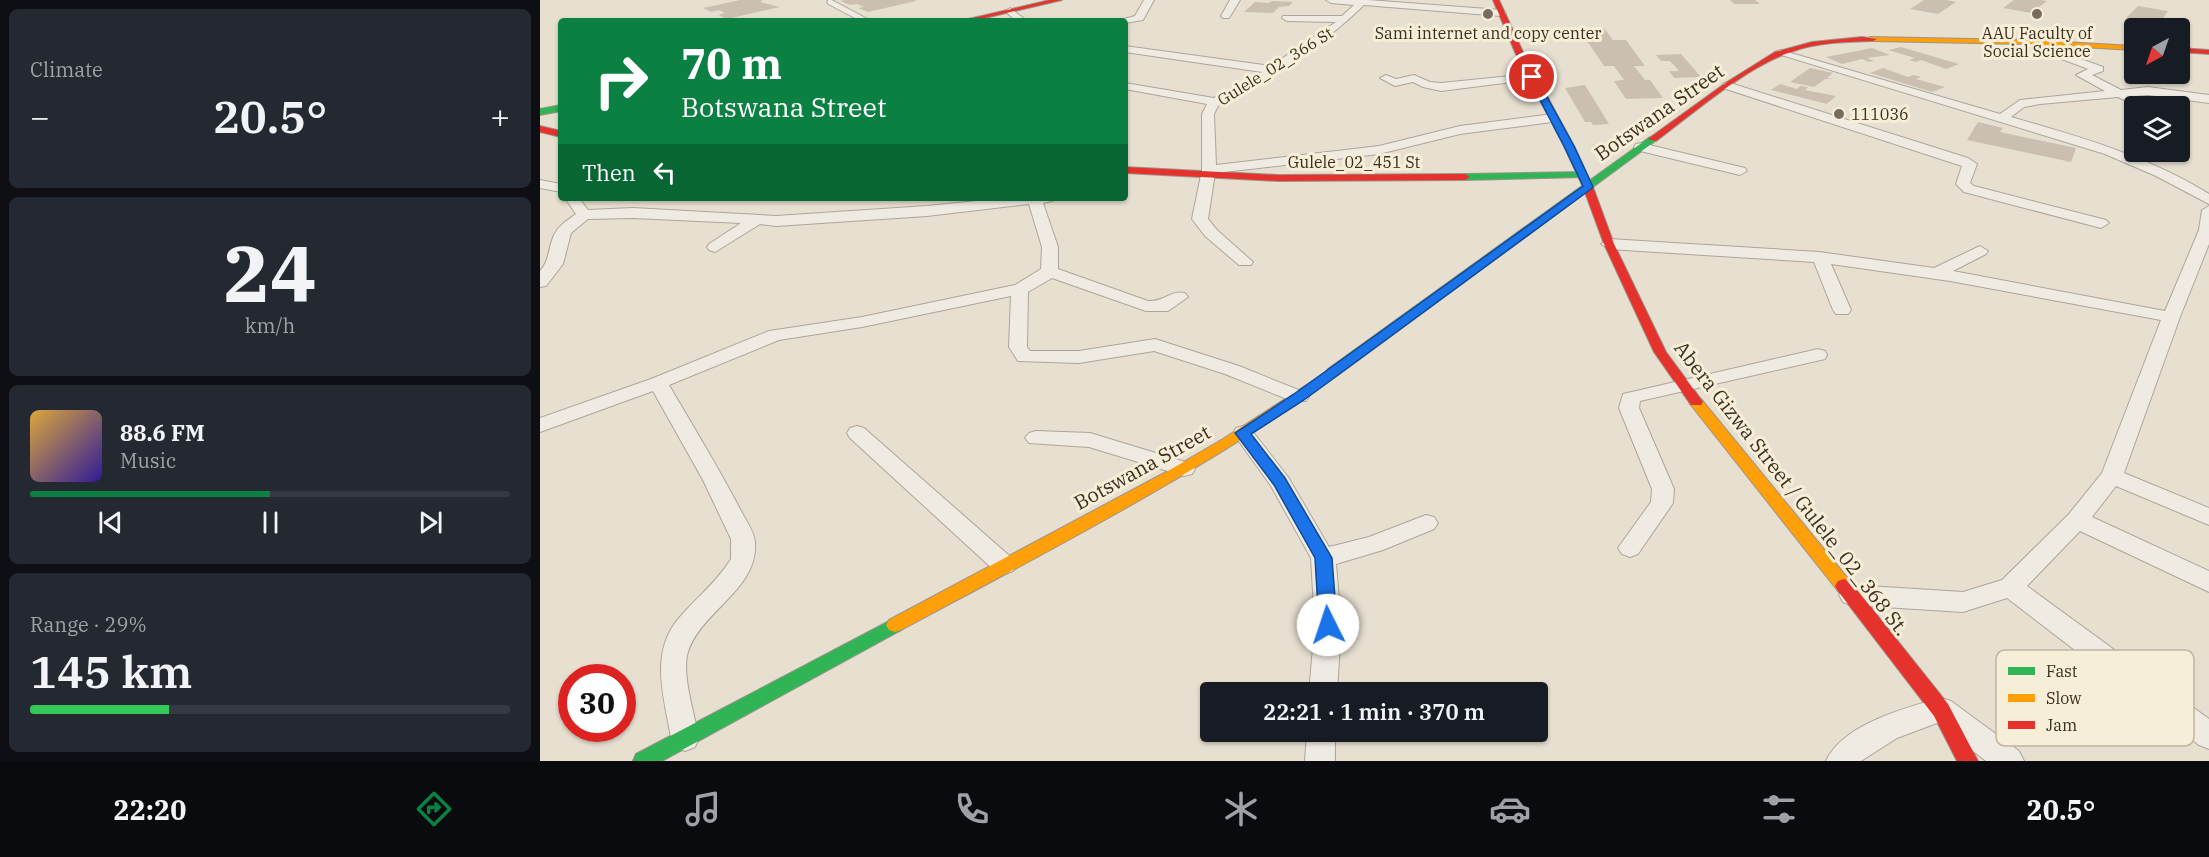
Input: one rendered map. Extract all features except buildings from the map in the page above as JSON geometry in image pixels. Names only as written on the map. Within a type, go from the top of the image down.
[{"type":"main road","points":[[953,18],[1034,0]]},
{"type":"main road","points":[[976,18],[1059,0]]},
{"type":"main road","name":"Abera Gizwa Street / Gulele_02_368 St.","points":[[1498,7],[1585,181],[1609,244],[1660,352],[1683,386],[1852,595],[1941,710],[1968,761]]},
{"type":"main road","name":"Botswana Street","points":[[643,761],[1184,469],[1243,433],[1299,397],[1585,181],[1641,147],[1727,86],[1780,53],[1807,45],[1851,40],[2025,42],[2124,47]]},
{"type":"main road","points":[[2190,51],[2209,52]]},
{"type":"main road","points":[[540,107],[558,104]]},
{"type":"main road","points":[[540,112],[558,109]]},
{"type":"main road","points":[[540,129],[558,133]]},
{"type":"main road","name":"Gulele_02_451 St","points":[[1128,170],[1208,172],[1278,178],[1585,181]]},
{"type":"street","points":[[1128,20],[1139,18],[1149,0]]},
{"type":"street","points":[[1226,16],[1235,0]]},
{"type":"street","points":[[1331,0],[1498,7]]},
{"type":"street","name":"Gulele_02_366 St","points":[[1245,262],[1211,233],[1200,219],[1208,172],[1208,114],[1215,102],[1273,70],[1332,31],[1362,2]]},
{"type":"street","points":[[1010,10],[1019,18]]},
{"type":"street","points":[[1287,18],[1344,19]]},
{"type":"street","points":[[2025,42],[2100,69],[2082,75],[2125,96]]},
{"type":"street","points":[[1128,49],[1273,70]]},
{"type":"street","points":[[1780,53],[2130,160],[2181,182],[2209,200]]},
{"type":"street","points":[[1386,78],[1395,83],[1414,78],[1435,87],[1532,77]]},
{"type":"street","points":[[1129,86],[1215,102]]},
{"type":"street","points":[[1727,86],[1963,161],[1970,164],[1963,184],[1969,189],[2101,223]]},
{"type":"street","points":[[2002,119],[2020,104],[2027,102],[2119,93],[2148,91],[2209,99]]},
{"type":"street","points":[[1208,172],[1379,150],[1460,130],[1552,118]]},
{"type":"street","points":[[1641,147],[1740,171]]},
{"type":"street","points":[[1128,176],[1147,171]]},
{"type":"street","points":[[540,184],[558,187]]},
{"type":"street","points":[[574,201],[584,215]]},
{"type":"street","points":[[540,282],[555,264],[561,237],[565,230],[584,215],[633,213],[776,221],[927,211],[1031,201]]},
{"type":"street","points":[[540,425],[658,383],[775,335],[862,322],[1020,289],[1049,271],[1053,263],[1041,201]]},
{"type":"street","points":[[1852,595],[1963,602],[2011,586],[2077,520],[2112,476],[2171,317],[2207,230],[2209,210]]},
{"type":"street","points":[[715,247],[756,220]]},
{"type":"street","points":[[1609,244],[1726,249],[1819,257],[1937,273],[2171,317]]},
{"type":"street","points":[[1937,273],[1980,251]]},
{"type":"street","points":[[1819,257],[1826,268],[1842,310]]},
{"type":"street","points":[[1049,271],[1146,306],[1162,307],[1179,297]]},
{"type":"street","points":[[1020,289],[1018,348],[1025,357],[1079,357],[1155,345],[1232,370],[1299,397]]},
{"type":"street","points":[[1630,548],[1662,503],[1663,489],[1629,408],[1630,399],[1641,394],[1818,355]]},
{"type":"street","points":[[658,383],[714,480],[743,539],[743,560],[734,575],[686,628],[674,654],[673,671],[685,738]]},
{"type":"street","points":[[858,433],[1004,565]]},
{"type":"street","points":[[1243,433],[1280,482],[1323,558],[1328,625],[1324,682]]},
{"type":"street","points":[[1036,438],[1090,440],[1184,469]]},
{"type":"street","points":[[2112,476],[2209,517]]},
{"type":"street","points":[[2077,520],[2209,582]]},
{"type":"street","points":[[1323,558],[1375,543],[1426,523]]},
{"type":"street","points":[[2011,586],[2095,650]]},
{"type":"street","points":[[1840,761],[1855,746],[1897,723],[1941,710],[2009,761]]},
{"type":"street","points":[[2194,725],[2209,736]]},
{"type":"street","points":[[1320,761],[1321,742]]},
{"type":"lane","points":[[830,2],[860,18]]},
{"type":"traffic: fast","points":[[540,112],[558,109]]},
{"type":"traffic: fast","points":[[1333,372],[1653,139]]},
{"type":"traffic: fast","points":[[1465,177],[1582,175]]},
{"type":"traffic: fast","points":[[643,761],[895,625]]},
{"type":"traffic: slow","points":[[1873,39],[2026,42],[2124,47]]},
{"type":"traffic: slow","points":[[895,625],[1174,475],[1281,408],[1333,372]]},
{"type":"traffic: slow","points":[[1696,402],[1844,586]]},
{"type":"traffic: jam","points":[[977,18],[1059,0]]},
{"type":"traffic: jam","points":[[1496,0],[1519,52],[1569,146],[1588,187],[1609,244],[1660,352],[1696,402]]},
{"type":"traffic: jam","points":[[1653,139],[1730,83],[1778,54],[1812,44],[1873,39]]},
{"type":"traffic: jam","points":[[2190,51],[2209,52]]},
{"type":"traffic: jam","points":[[540,129],[558,133]]},
{"type":"traffic: jam","points":[[1128,170],[1278,178],[1465,177]]},
{"type":"traffic: jam","points":[[1844,586],[1941,710],[1968,761]]},
{"type":"place","name":"Sami internet and copy center","points":[[1488,14]]},
{"type":"place","name":"AAU Faculty of Social Science","points":[[2037,14]]},
{"type":"place","name":"111036","points":[[1839,114]]},
{"type":"route","points":[[1328,625],[1323,558],[1300,522],[1280,482],[1243,433],[1299,397],[1588,187],[1532,77]]}]
